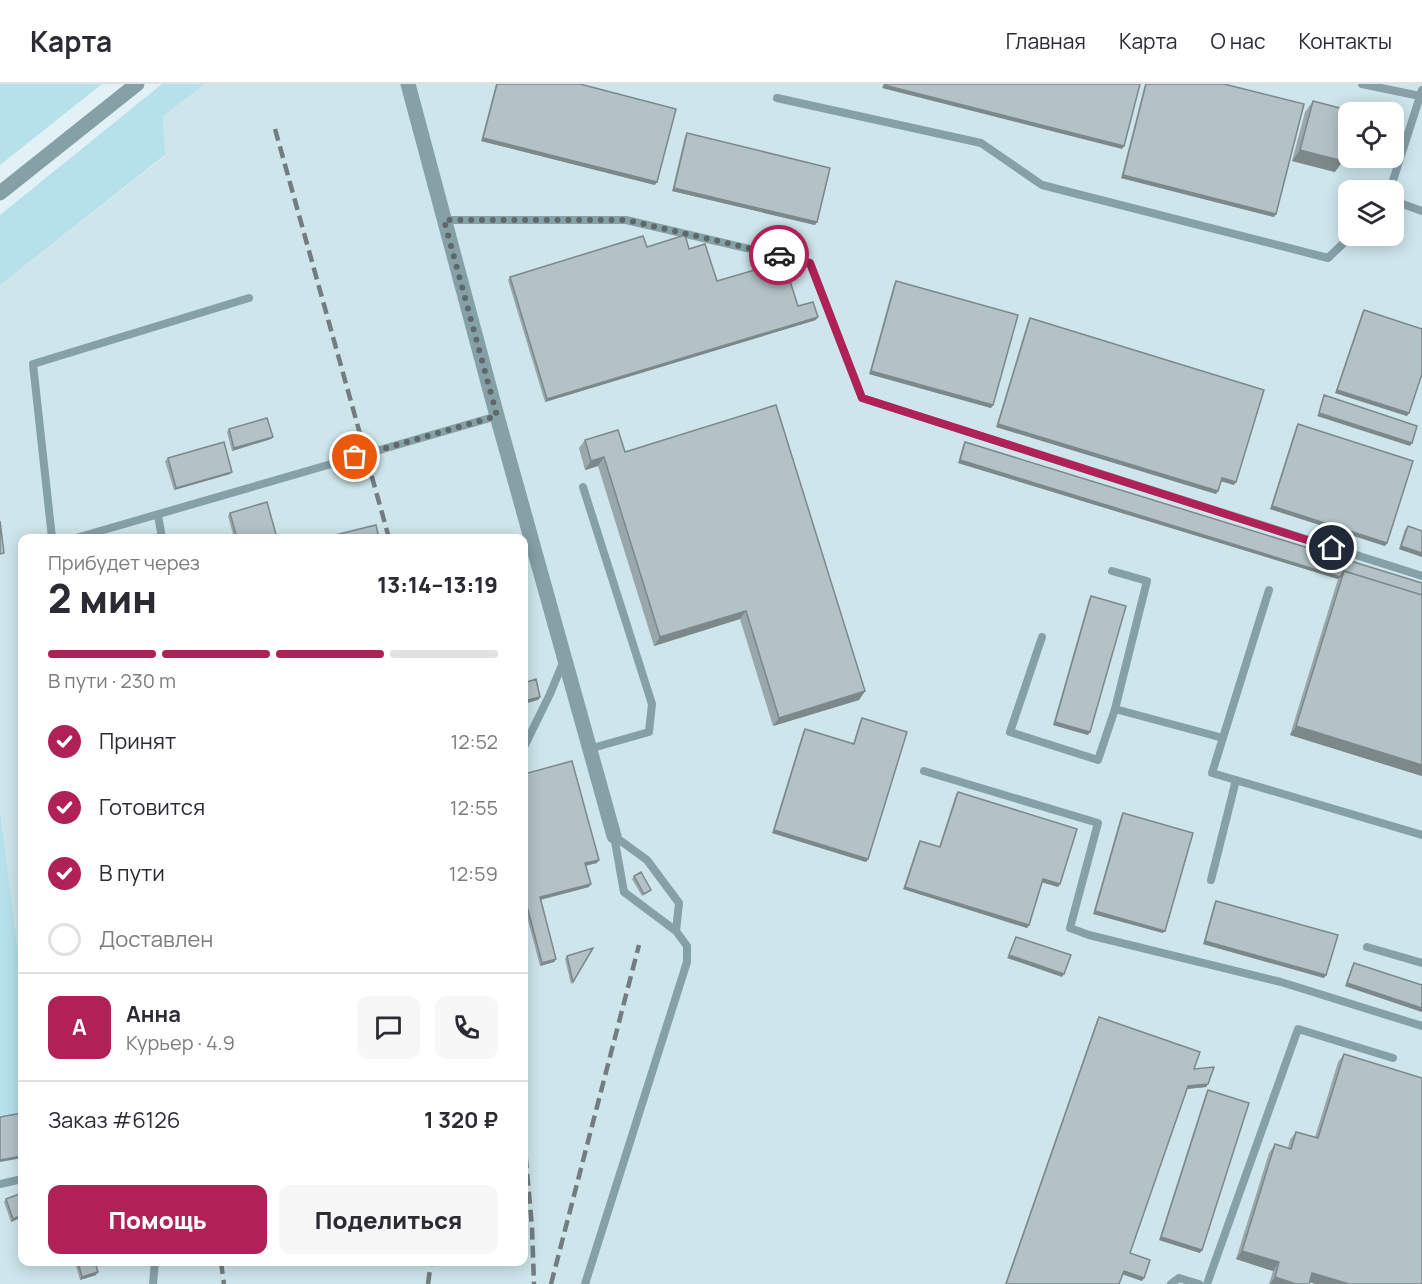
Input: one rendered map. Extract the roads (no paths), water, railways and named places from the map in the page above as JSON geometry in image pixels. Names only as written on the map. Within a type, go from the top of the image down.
[{"type":"street","points":[[0,194],[137,84]]},
{"type":"street","points":[[408,84],[497,416],[614,836]]},
{"type":"lane","points":[[1362,84],[1421,93],[1393,180]]},
{"type":"lane","points":[[777,98],[981,143],[1042,185],[1328,258],[1341,246]]},
{"type":"lane","points":[[1404,205],[1422,211]]},
{"type":"lane","points":[[444,220],[626,220],[810,263],[862,398],[1422,576]]},
{"type":"lane","points":[[52,534],[33,364],[249,298]]},
{"type":"lane","points":[[90,534],[497,416]]},
{"type":"lane","points":[[583,487],[652,704],[649,732],[589,749]]},
{"type":"lane","points":[[158,514],[161,534]]},
{"type":"lane","points":[[1042,637],[1010,732],[1098,760],[1115,709],[1147,581],[1112,572]]},
{"type":"lane","points":[[1269,590],[1212,773],[1422,835]]},
{"type":"lane","points":[[528,739],[550,694],[564,658]]},
{"type":"lane","points":[[1115,709],[1223,738]]},
{"type":"lane","points":[[924,771],[1098,823],[1070,928],[1089,935],[1281,982],[1422,1026]]},
{"type":"lane","points":[[1211,880],[1236,780]]},
{"type":"lane","points":[[614,836],[647,860],[679,903],[676,932]]},
{"type":"lane","points":[[585,1284],[687,962],[687,946],[676,932],[624,892],[614,836]]},
{"type":"lane","points":[[1367,947],[1422,963]]},
{"type":"lane","points":[[1207,1284],[1298,1029],[1393,1058]]},
{"type":"lane","points":[[0,1184],[18,1180]]},
{"type":"lane","points":[[153,1284],[155,1266]]},
{"type":"lane","points":[[1171,1284],[1179,1278],[1199,1284]]},
{"type":"railway","points":[[275,129],[388,534]]},
{"type":"railway","points":[[551,1284],[639,945]]},
{"type":"railway","points":[[528,1182],[534,1284]]},
{"type":"railway","points":[[222,1266],[224,1284]]},
{"type":"railway","points":[[428,1284],[430,1266]]}]
